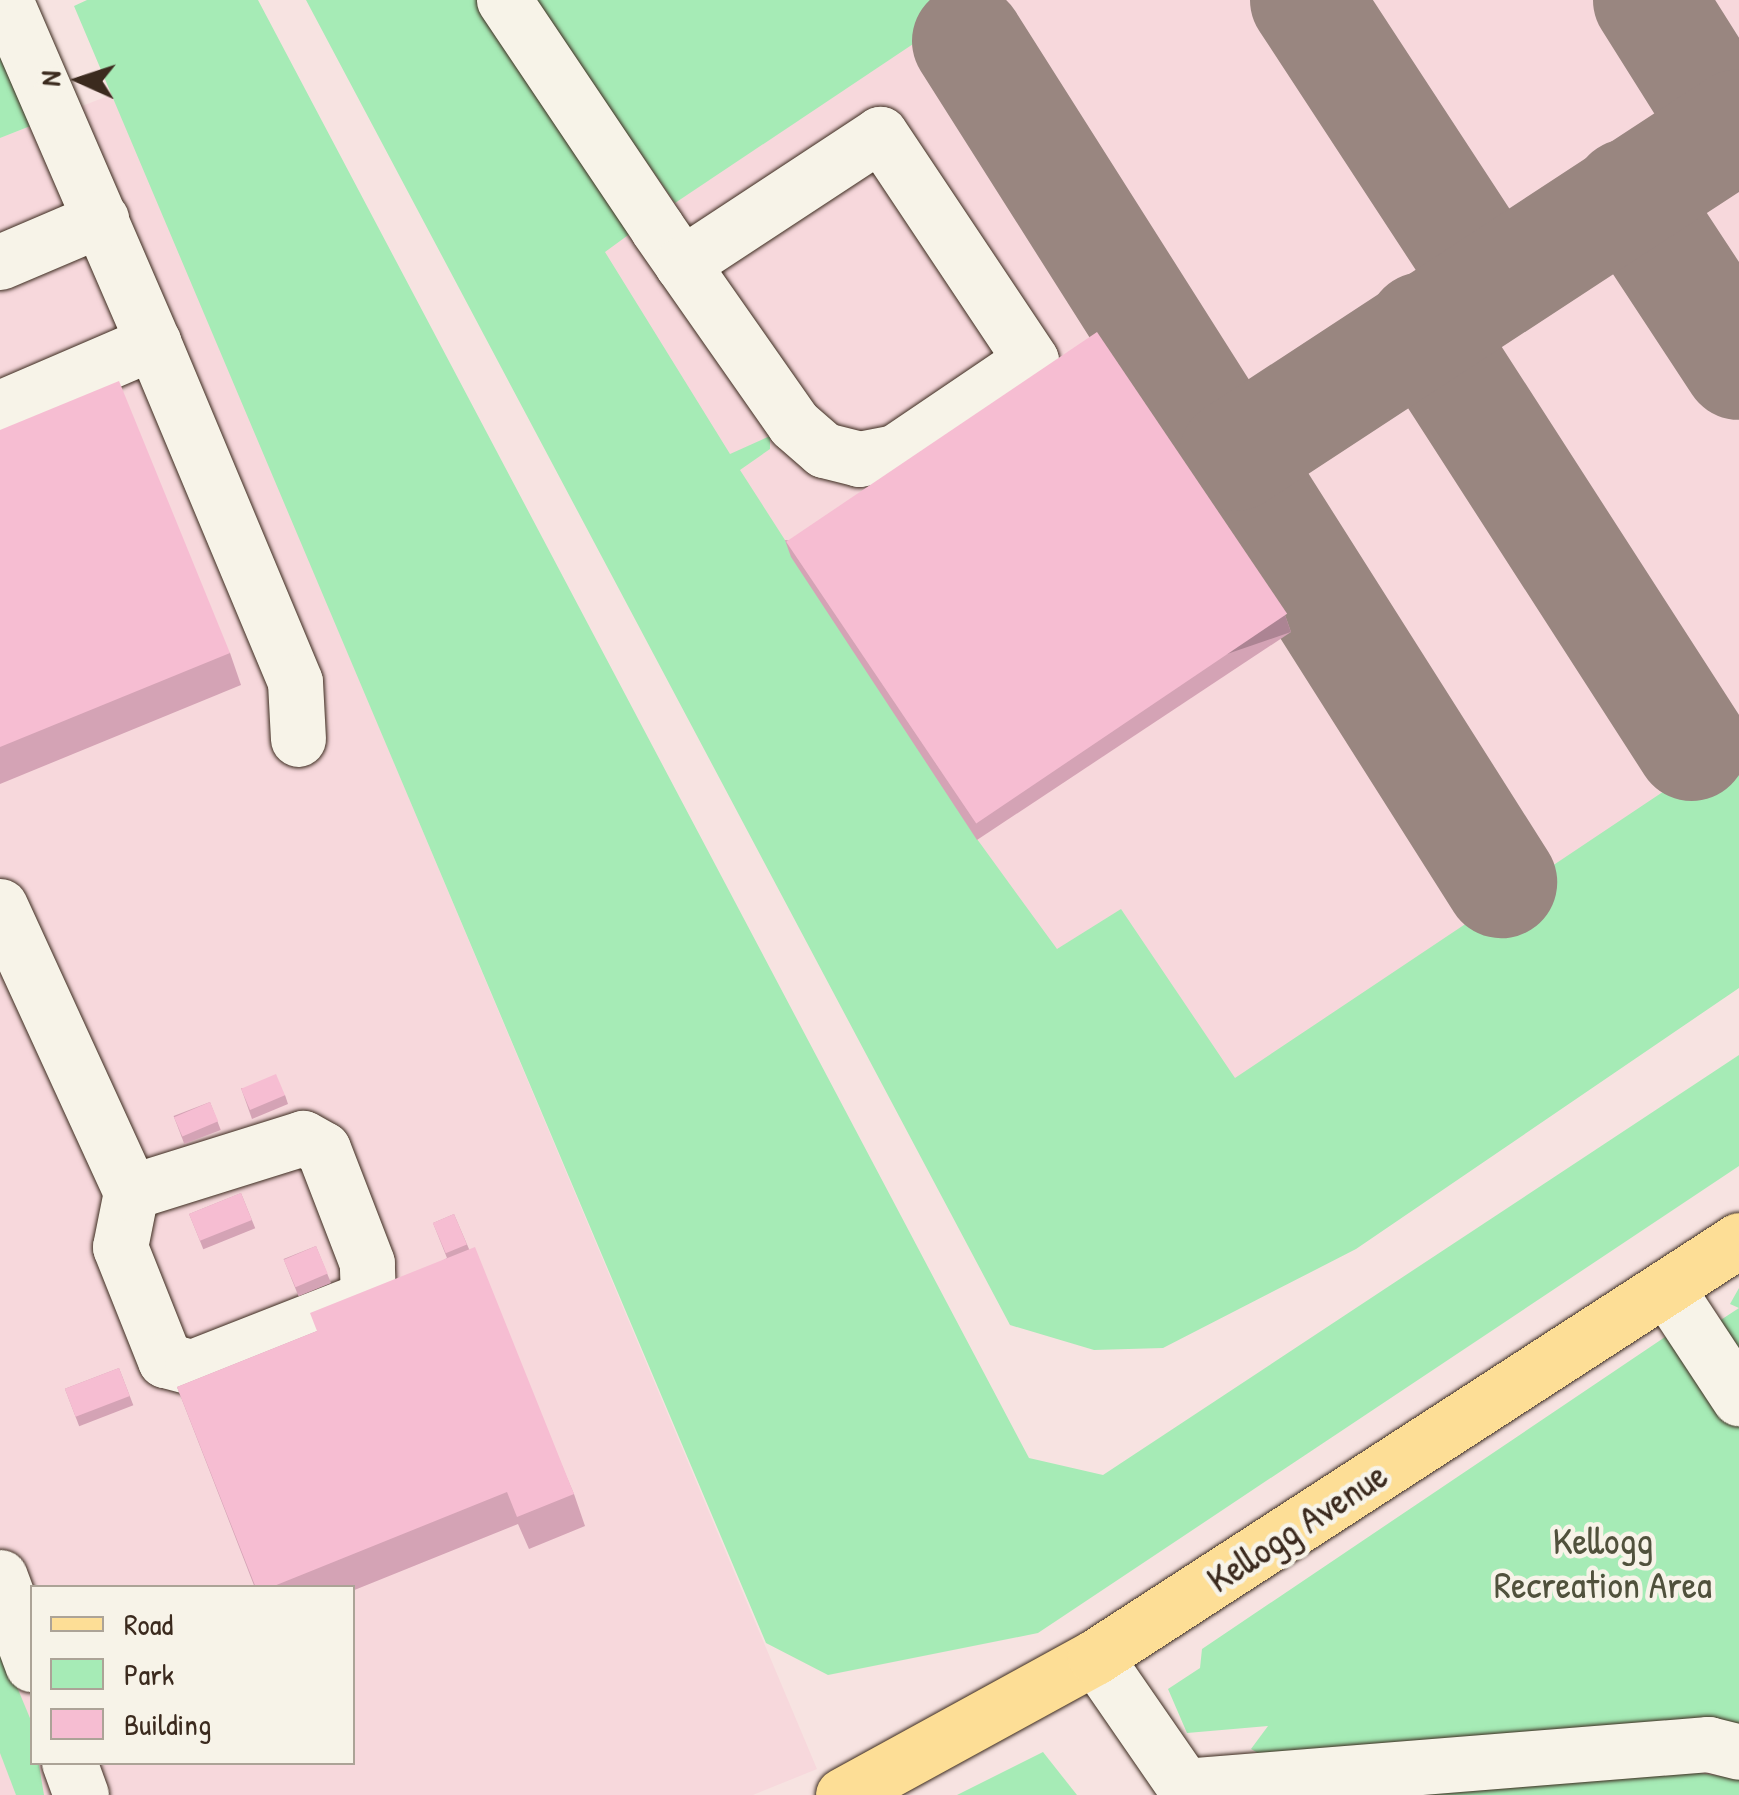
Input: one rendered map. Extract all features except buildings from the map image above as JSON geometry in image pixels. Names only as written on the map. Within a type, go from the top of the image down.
[{"type":"main road","name":"Kellogg Avenue","points":[[843,1795],[1095,1657],[1739,1240]]},
{"type":"lane","points":[[5,0],[295,682],[298,738]]},
{"type":"lane","points":[[504,0],[682,264],[794,424],[824,450],[859,460],[895,452],[1032,360],[880,134],[682,264]]},
{"type":"lane","points":[[0,262],[101,220]]},
{"type":"lane","points":[[0,408],[152,342]]},
{"type":"lane","points":[[0,906],[67,1060],[99,1110],[132,1192],[120,1247],[164,1360],[192,1367],[368,1298],[367,1263],[324,1148],[303,1138],[132,1192]]},
{"type":"lane","points":[[1667,1288],[1739,1398]]},
{"type":"lane","points":[[0,1577],[30,1659]]},
{"type":"lane","points":[[1095,1657],[1181,1790],[1708,1744],[1739,1752]]},
{"type":"lane","points":[[70,1765],[81,1795]]},
{"type":"shaded area","points":[[420,0],[1739,0],[1739,789],[1148,1183]]},
{"type":"shaded area","points":[[113,94],[817,1769],[753,1795],[0,1795],[0,138]]},
{"type":"green space","points":[[87,0],[258,0],[1029,1458],[1103,1475],[1739,1055],[1739,1166],[1038,1633],[828,1675],[766,1643],[74,6]]},
{"type":"green space","points":[[306,0],[478,0],[631,233],[605,252],[730,454],[770,436],[770,449],[740,470],[977,839],[1057,949],[1121,909],[1235,1078],[1739,741],[1739,988],[1356,1249],[1163,1348],[1094,1350],[1010,1325]]},
{"type":"green space","points":[[534,0],[941,0],[952,18],[675,203]]},
{"type":"green space","points":[[0,45],[38,123],[0,138]]},
{"type":"green space","points":[[1739,1288],[1739,1308],[1730,1304]]},
{"type":"green space","name":"Kellogg Recreation Area","points":[[1739,1308],[1739,1735],[1267,1758],[1251,1749],[1268,1726],[1187,1733],[1168,1689],[1200,1668],[1202,1649],[1668,1335],[1684,1344]]},
{"type":"green space","points":[[0,1646],[30,1718],[30,1765],[39,1765],[44,1795],[16,1795],[0,1753]]},
{"type":"green space","points":[[1043,1752],[1077,1795],[957,1795]]},
{"type":"green space","points":[[1687,1771],[1739,1779],[1739,1795],[1388,1795]]},
{"type":"taxiway","points":[[1306,0],[1491,283]]},
{"type":"taxiway","points":[[1649,0],[1731,130]]},
{"type":"taxiway","points":[[968,41],[1501,882]]},
{"type":"taxiway","points":[[1235,455],[1739,125]]},
{"type":"taxiway","points":[[1628,195],[1739,364]]},
{"type":"taxiway","points":[[1423,328],[1692,745]]}]
